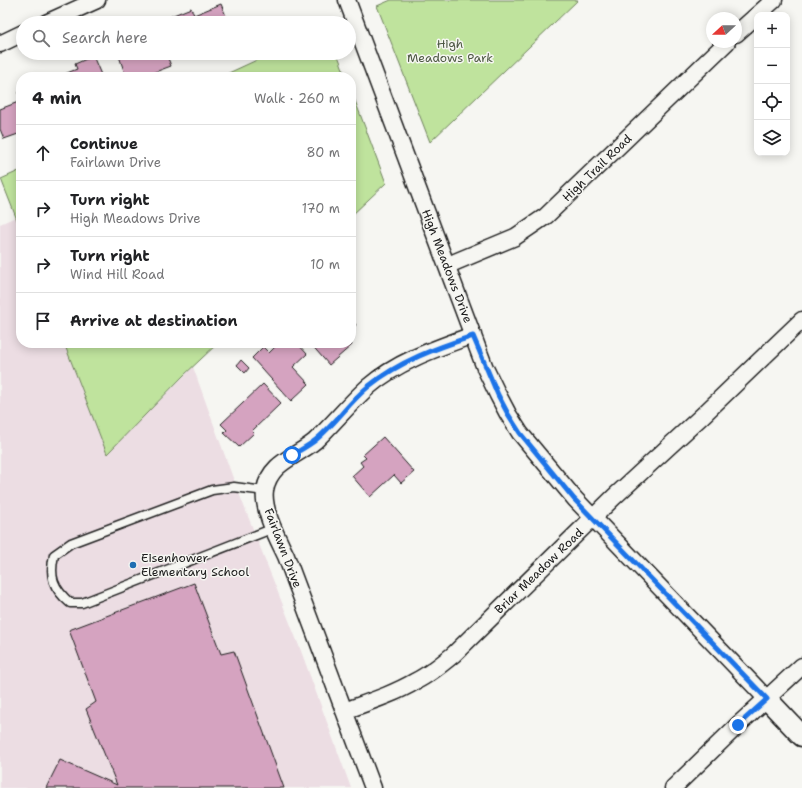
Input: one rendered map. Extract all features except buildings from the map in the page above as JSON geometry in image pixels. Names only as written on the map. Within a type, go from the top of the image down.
[{"type":"street","name":"High Meadows Drive","points":[[347,0],[353,16]]},
{"type":"street","points":[[742,29],[774,0]]},
{"type":"street","points":[[60,16],[87,2]]},
{"type":"street","name":"High Meadows Drive","points":[[356,24],[448,265],[485,368],[508,414],[520,433],[574,499],[802,736]]},
{"type":"street","points":[[0,44],[16,36]]},
{"type":"street","name":"High Trail Road","points":[[448,265],[515,237],[546,216],[721,48]]},
{"type":"street","name":"Briar Meadow Road","points":[[344,711],[400,690],[434,670],[454,654],[802,320]]},
{"type":"street","name":"Fairlawn Drive","points":[[373,788],[286,556],[265,505],[264,491],[267,481],[281,463],[314,442],[368,386],[409,361],[431,350],[473,336]]},
{"type":"street","points":[[673,788],[802,666]]},
{"type":"lane","points":[[264,491],[234,487],[212,490],[71,543],[54,555],[51,569],[59,593],[70,603],[82,603],[274,528]]},
{"type":"shaded area","name":"Eisenhower Elementary School","points":[[16,217],[16,348],[66,348],[107,453],[193,367],[233,478],[301,651],[351,788],[0,788],[0,224]]},
{"type":"green space","name":"High Meadows Park","points":[[391,0],[578,0],[430,142],[377,6]]},
{"type":"green space","points":[[257,60],[340,60],[344,72],[231,72]]},
{"type":"green space","points":[[356,103],[386,183],[356,211]]},
{"type":"green space","points":[[16,172],[16,217],[1,179]]},
{"type":"green space","points":[[66,348],[213,348],[183,376],[107,454]]},
{"type":"place","name":"Eisenhower Elementary School","points":[[133,565]]},
{"type":"route","points":[[292,455],[314,442],[368,386],[389,372],[431,350],[473,336],[485,368],[498,395],[520,433],[574,499],[767,699],[738,725]]}]
